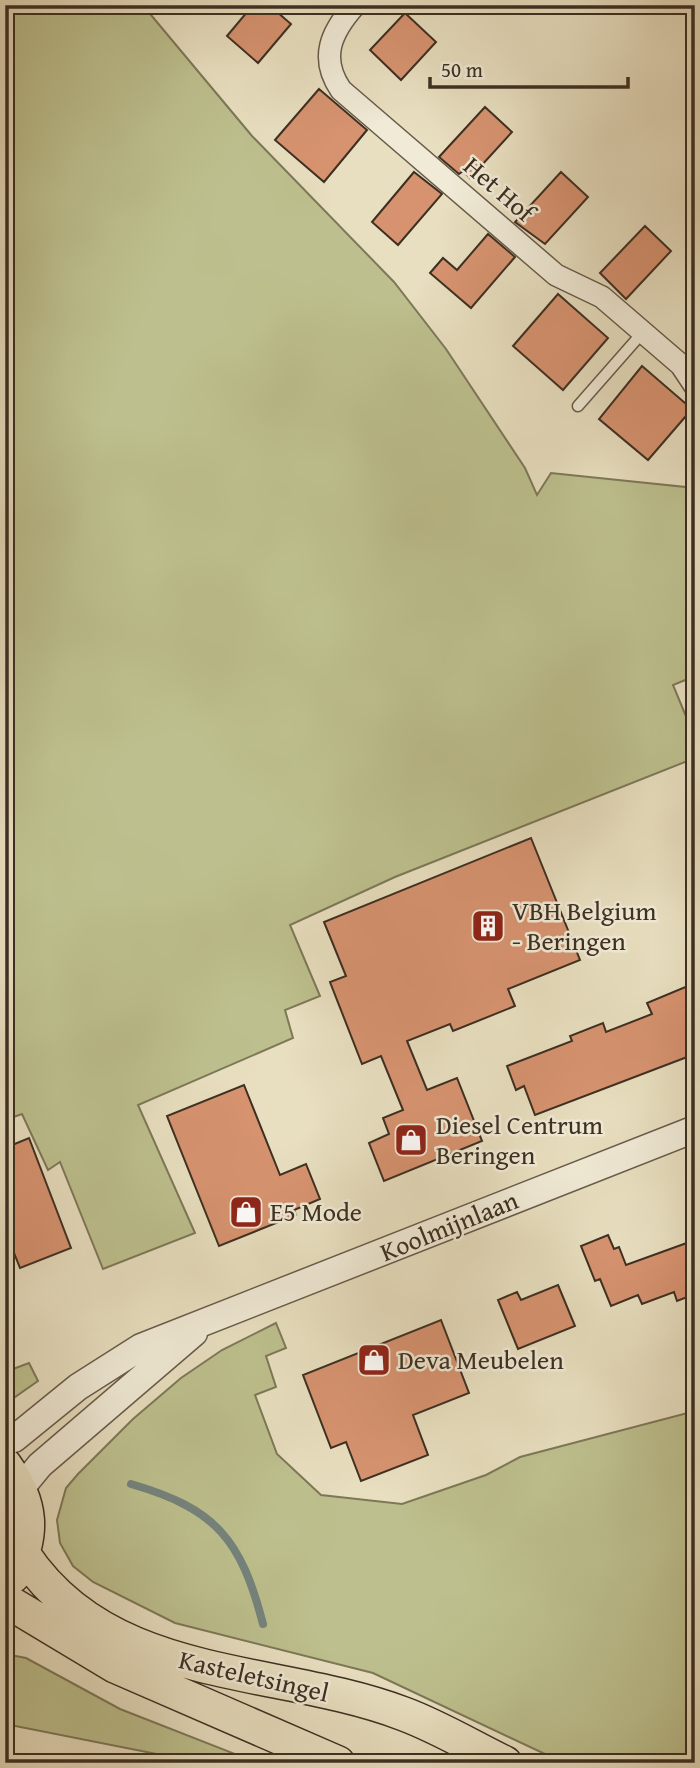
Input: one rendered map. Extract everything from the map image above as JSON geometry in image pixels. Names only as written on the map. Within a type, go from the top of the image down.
[{"type":"main road","points":[[5,1585],[24,1555],[29,1521],[13,1476]]},
{"type":"main road","name":"Kasteletsingel","points":[[24,1555],[40,1579],[69,1605],[124,1639],[193,1666],[334,1694],[404,1714],[505,1763]]},
{"type":"main road","name":"Kasteletsingel","points":[[5,1600],[115,1666],[338,1763]]},
{"type":"street","name":"Het Hof","points":[[355,5],[333,33],[328,56],[334,79],[341,90],[556,275],[602,297],[681,365],[695,386]]},
{"type":"street","name":"Koolmijnlaan","points":[[5,1440],[14,1439],[78,1387],[141,1347],[695,1129]]},
{"type":"street","name":"Koolmijnlaan","points":[[13,1476],[40,1465],[204,1324]]},
{"type":"lane","points":[[578,406],[643,332]]},
{"type":"green space","points":[[5,5],[148,5],[146,9],[252,136],[394,282],[446,349],[525,468],[537,495],[551,473],[695,488],[695,676],[673,685],[695,738],[695,758],[395,877],[290,925],[320,996],[285,1010],[293,1038],[138,1105],[195,1233],[103,1269],[60,1162],[48,1170],[22,1114],[5,1120]]},
{"type":"green space","points":[[276,1323],[286,1348],[266,1356],[276,1387],[255,1395],[277,1454],[321,1495],[402,1504],[486,1475],[520,1457],[695,1411],[695,1763],[564,1763],[373,1673],[175,1623],[93,1582],[73,1566],[60,1543],[57,1520],[66,1488],[133,1419],[181,1378],[222,1350]]},
{"type":"green space","points":[[29,1363],[38,1381],[5,1404],[5,1372]]},
{"type":"green space","points":[[5,1654],[26,1658],[120,1709],[258,1763],[202,1763],[5,1724]]},
{"type":"building","points":[[253,5],[269,5],[291,24],[258,63],[227,36]]},
{"type":"building","points":[[405,13],[436,42],[401,80],[370,50]]},
{"type":"building","points":[[319,89],[367,130],[324,182],[275,140]]},
{"type":"building","points":[[485,107],[512,132],[470,178],[463,171],[459,174],[439,157]]},
{"type":"building","points":[[414,172],[442,194],[398,245],[372,222]]},
{"type":"building","points":[[561,172],[588,197],[545,244],[515,222]]},
{"type":"building","points":[[645,226],[671,251],[626,299],[600,273]]},
{"type":"building","points":[[488,234],[515,257],[471,308],[430,273],[443,258],[457,270]]},
{"type":"building","points":[[558,294],[608,338],[563,390],[513,346]]},
{"type":"building","points":[[642,366],[692,409],[648,460],[599,419]]},
{"type":"building","points":[[531,838],[580,960],[508,989],[515,1006],[453,1031],[450,1024],[407,1041],[427,1090],[457,1078],[482,1141],[384,1181],[369,1143],[389,1134],[383,1118],[403,1110],[381,1056],[362,1064],[330,982],[346,976],[324,922]]},
{"type":"building","points":[[695,983],[695,1054],[535,1115],[524,1086],[516,1090],[507,1066],[572,1041],[570,1036],[603,1023],[606,1032],[652,1014],[647,1003]]},
{"type":"building","points":[[244,1085],[280,1175],[306,1164],[320,1199],[294,1210],[296,1215],[219,1246],[167,1116]]},
{"type":"building","points":[[29,1138],[71,1248],[20,1268],[5,1230],[5,1148]]},
{"type":"building","points":[[608,1235],[614,1249],[619,1247],[626,1265],[695,1240],[695,1294],[677,1301],[674,1292],[642,1304],[638,1295],[611,1306],[600,1279],[595,1281],[581,1246]]},
{"type":"building","points":[[558,1285],[575,1326],[518,1349],[498,1300],[517,1292],[521,1300]]},
{"type":"building","points":[[441,1320],[469,1393],[413,1415],[428,1455],[361,1481],[346,1442],[331,1448],[303,1375]]},
{"type":"waterway","points":[[131,1484],[185,1505],[205,1517],[221,1532],[245,1570],[263,1624]]},
{"type":"place","name":"VBH Belgium - Beringen","points":[[488,926]]},
{"type":"place","name":"Diesel Centrum Beringen","points":[[411,1140]]},
{"type":"place","name":"E5 Mode","points":[[246,1212]]},
{"type":"place","name":"Deva Meubelen","points":[[374,1360]]}]
